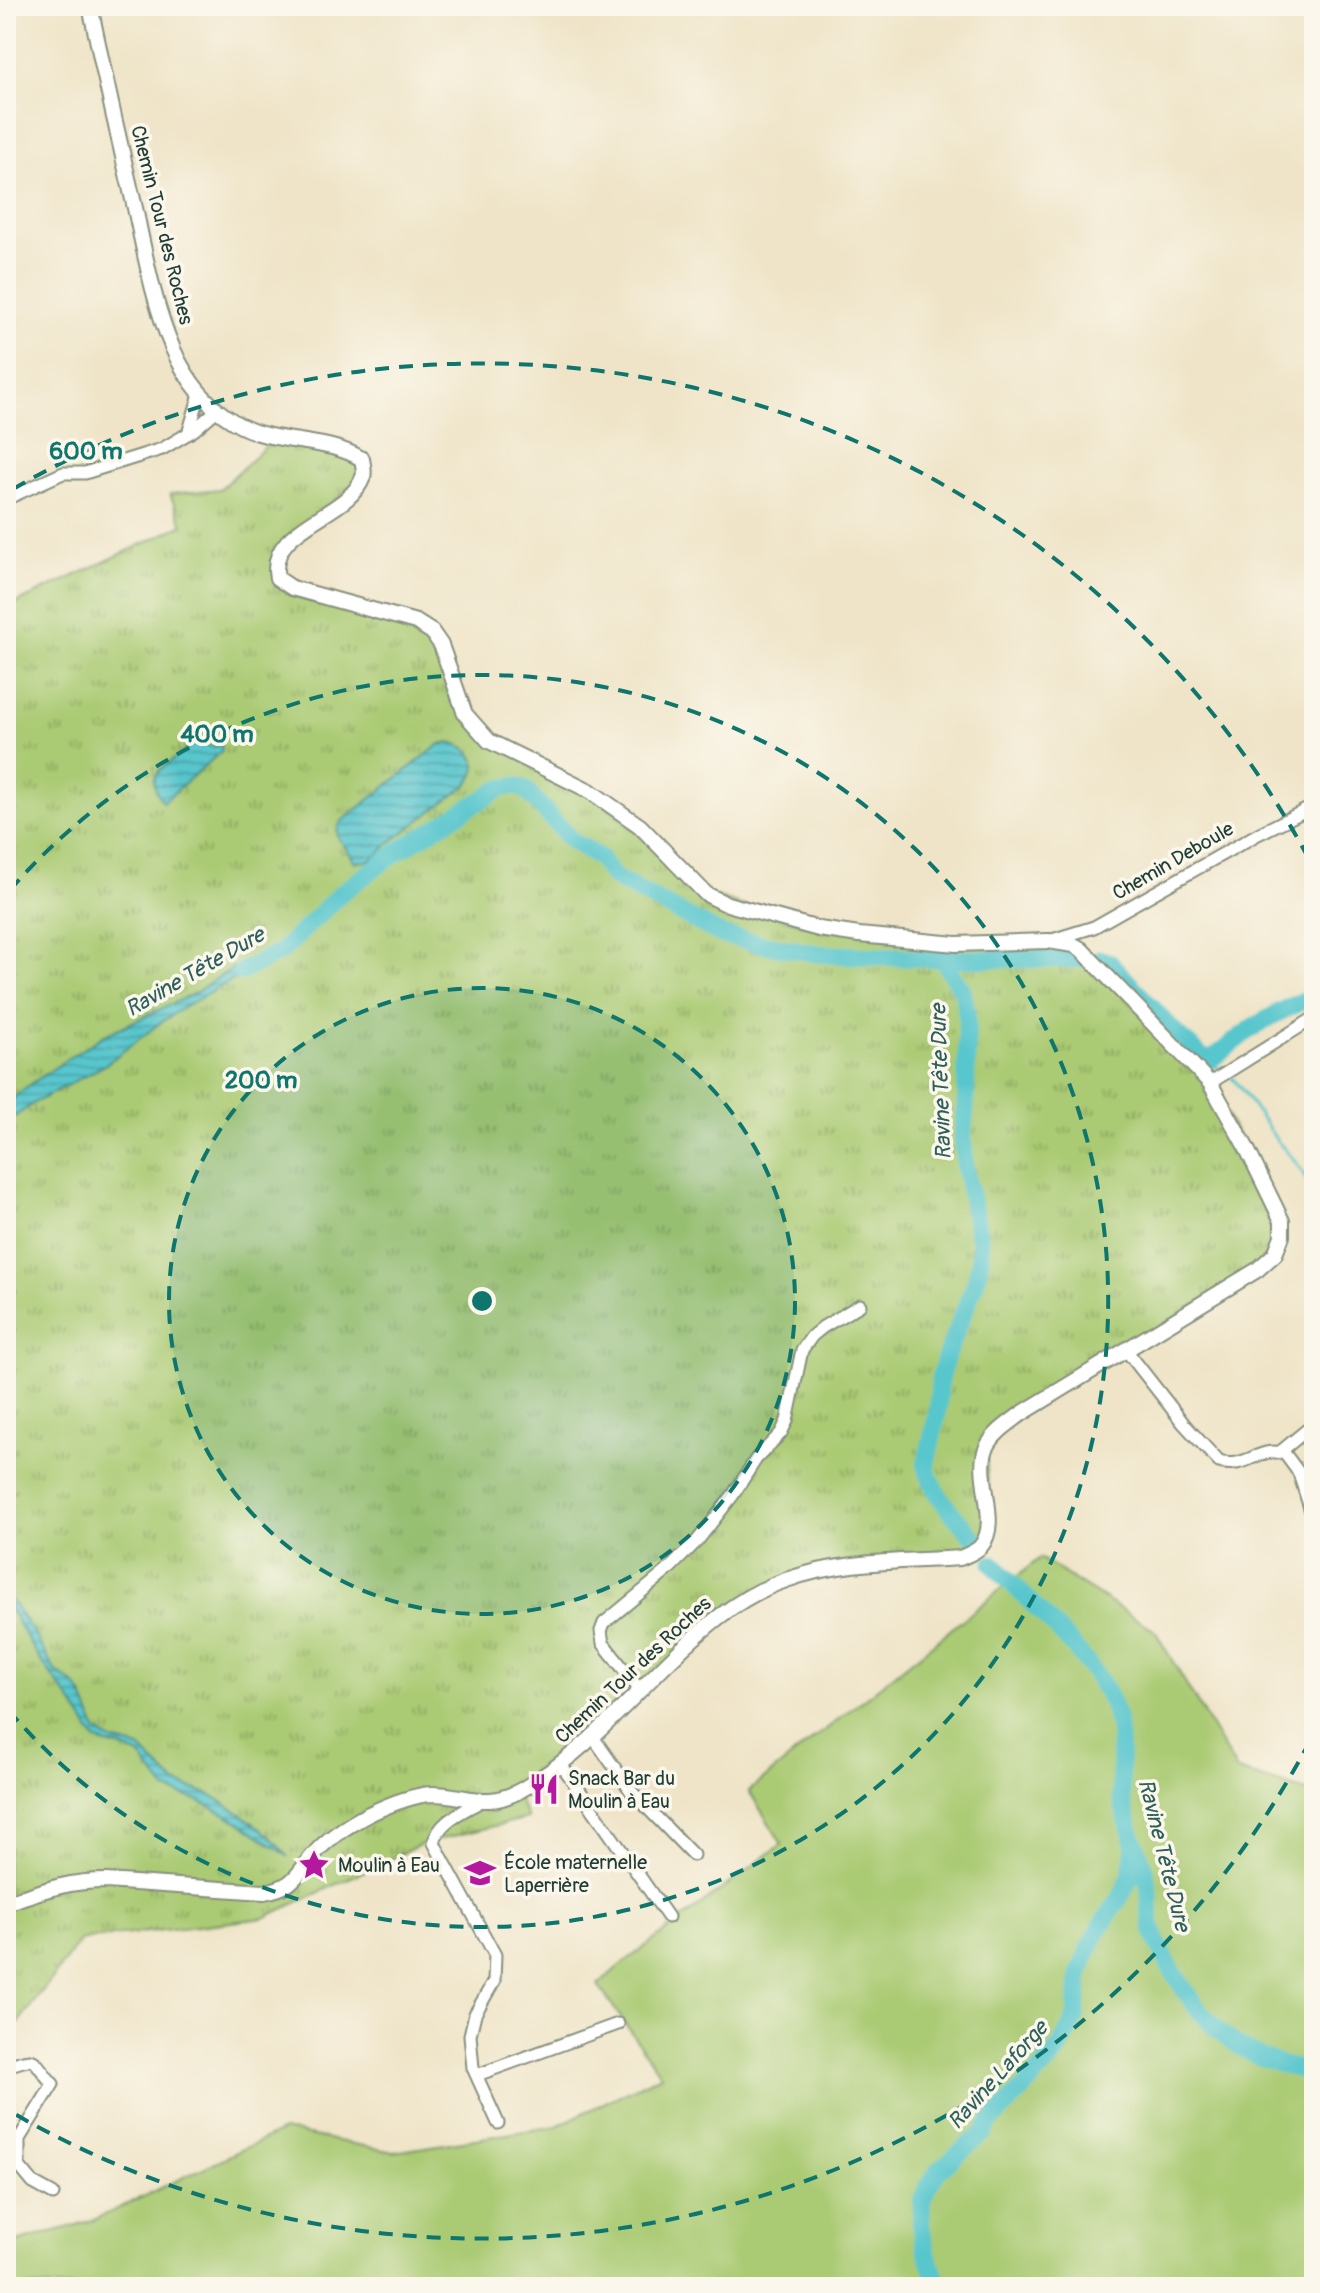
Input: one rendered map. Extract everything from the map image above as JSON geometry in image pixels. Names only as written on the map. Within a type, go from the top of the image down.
[{"type":"street","name":"Chemin Tour des Roches","points":[[6,1903],[84,1881],[264,1892],[282,1889],[300,1874],[323,1845],[350,1825],[379,1810],[420,1795],[436,1794],[481,1801],[496,1800],[520,1791],[561,1764],[593,1737],[709,1623],[746,1597],[785,1580],[843,1564],[960,1558],[981,1547],[989,1523],[982,1464],[993,1437],[1021,1414],[1257,1270],[1275,1254],[1282,1236],[1282,1221],[1210,1083],[1089,955],[1074,945],[1048,941],[986,944],[917,942],[819,929],[724,903],[706,894],[640,826],[590,791],[489,741],[465,714],[441,645],[432,632],[416,622],[292,588],[277,578],[275,566],[279,555],[299,530],[354,494],[364,475],[362,459],[350,451],[237,424],[200,394],[180,362],[164,326],[145,254],[90,6]]},
{"type":"street","points":[[188,434],[200,394]]},
{"type":"street","points":[[6,499],[63,473],[85,473],[162,449],[188,434],[217,410]]},
{"type":"street","name":"Chemin Deboule","points":[[1048,941],[1094,927],[1258,834],[1314,806]]},
{"type":"street","points":[[1210,1083],[1314,1018]]},
{"type":"street","points":[[640,1690],[603,1643],[601,1631],[604,1623],[667,1571],[698,1540],[756,1459],[781,1433],[791,1407],[802,1350],[823,1327],[860,1305]]},
{"type":"street","points":[[1126,1350],[1184,1424],[1219,1462],[1239,1465],[1259,1455],[1280,1452],[1314,1424]]},
{"type":"street","points":[[1280,1452],[1293,1462],[1299,1473],[1314,1521]]},
{"type":"street","points":[[593,1737],[631,1791],[693,1855]]},
{"type":"street","points":[[561,1764],[668,1917]]},
{"type":"street","points":[[481,1801],[446,1823],[436,1833],[434,1843],[495,1955],[494,1981],[475,2014],[470,2035],[475,2072],[498,2123]]},
{"type":"street","points":[[475,2072],[618,2024]]},
{"type":"street","points":[[6,2067],[29,2059],[36,2060],[53,2084],[19,2139],[19,2166],[33,2183],[53,2194]]},
{"type":"green space","points":[[277,436],[350,451],[364,475],[288,543],[277,578],[432,632],[465,714],[489,741],[590,791],[706,894],[819,929],[1074,945],[1210,1083],[1282,1221],[1275,1254],[1021,1414],[986,1448],[989,1523],[975,1551],[843,1564],[746,1597],[593,1737],[515,1793],[528,1818],[424,1843],[264,1918],[81,1940],[18,2023],[6,2023],[6,608],[183,525],[170,494],[220,489]]},
{"type":"green space","points":[[1040,1558],[1155,1631],[1237,1771],[1314,1794],[1314,2287],[6,2287],[6,2245],[94,2220],[283,2130],[394,2152],[557,2126],[661,2075],[598,1985],[782,1844],[749,1791]]},
{"type":"water","points":[[197,742],[212,747],[220,745],[221,752],[163,802],[154,784],[155,778],[162,768]]},
{"type":"water","points":[[450,742],[465,748],[474,758],[475,771],[467,785],[388,844],[377,856],[355,862],[338,838],[341,822],[440,744]]},
{"type":"water","points":[[246,962],[263,963],[259,969],[186,1006],[105,1065],[34,1103],[6,1123],[6,1105],[73,1055],[105,1035],[193,994]]},
{"type":"water","points":[[6,1593],[56,1671],[76,1686],[83,1696],[97,1732],[113,1741],[140,1748],[175,1783],[209,1794],[240,1813],[270,1836],[289,1857],[238,1821],[197,1800],[166,1790],[139,1755],[96,1741],[38,1657],[6,1603]]},
{"type":"waterway","name":"Ravine Tête Dure","points":[[241,972],[282,951],[341,893],[397,852],[499,789],[514,786],[525,789],[571,840],[600,858],[616,879],[722,935],[820,954],[944,959],[1080,959]]},
{"type":"waterway","name":"Ravine Tête Dure","points":[[944,959],[962,989],[967,1014],[963,1134],[965,1168],[980,1243],[980,1262],[975,1284],[940,1378],[937,1415],[926,1464],[936,1491],[975,1539]]},
{"type":"waterway","points":[[1100,959],[1109,962],[1174,1031],[1208,1060],[1266,1019],[1314,996]]},
{"type":"waterway","points":[[1208,1060],[1219,1069]]},
{"type":"waterway","points":[[1232,1078],[1296,1162],[1314,1192]]},
{"type":"waterway","name":"Ravine Tête Dure","points":[[993,1564],[1076,1650],[1104,1688],[1113,1707],[1120,1740],[1122,1798],[1148,1885],[1152,1927],[1178,1979],[1209,2021],[1238,2045],[1272,2062],[1314,2073]]},
{"type":"waterway","name":"Ravine Laforge","points":[[939,2287],[921,2225],[922,2201],[927,2188],[938,2171],[984,2132],[1060,2048],[1076,2016],[1080,1971],[1095,1936],[1131,1875],[1134,1849]]},
{"type":"place","name":"Snack Bar du Moulin à Eau","points":[[544,1789]]},
{"type":"place","name":"Moulin à Eau","points":[[314,1865]]},
{"type":"place","name":"École maternelle Laperrière","points":[[480,1873]]}]
